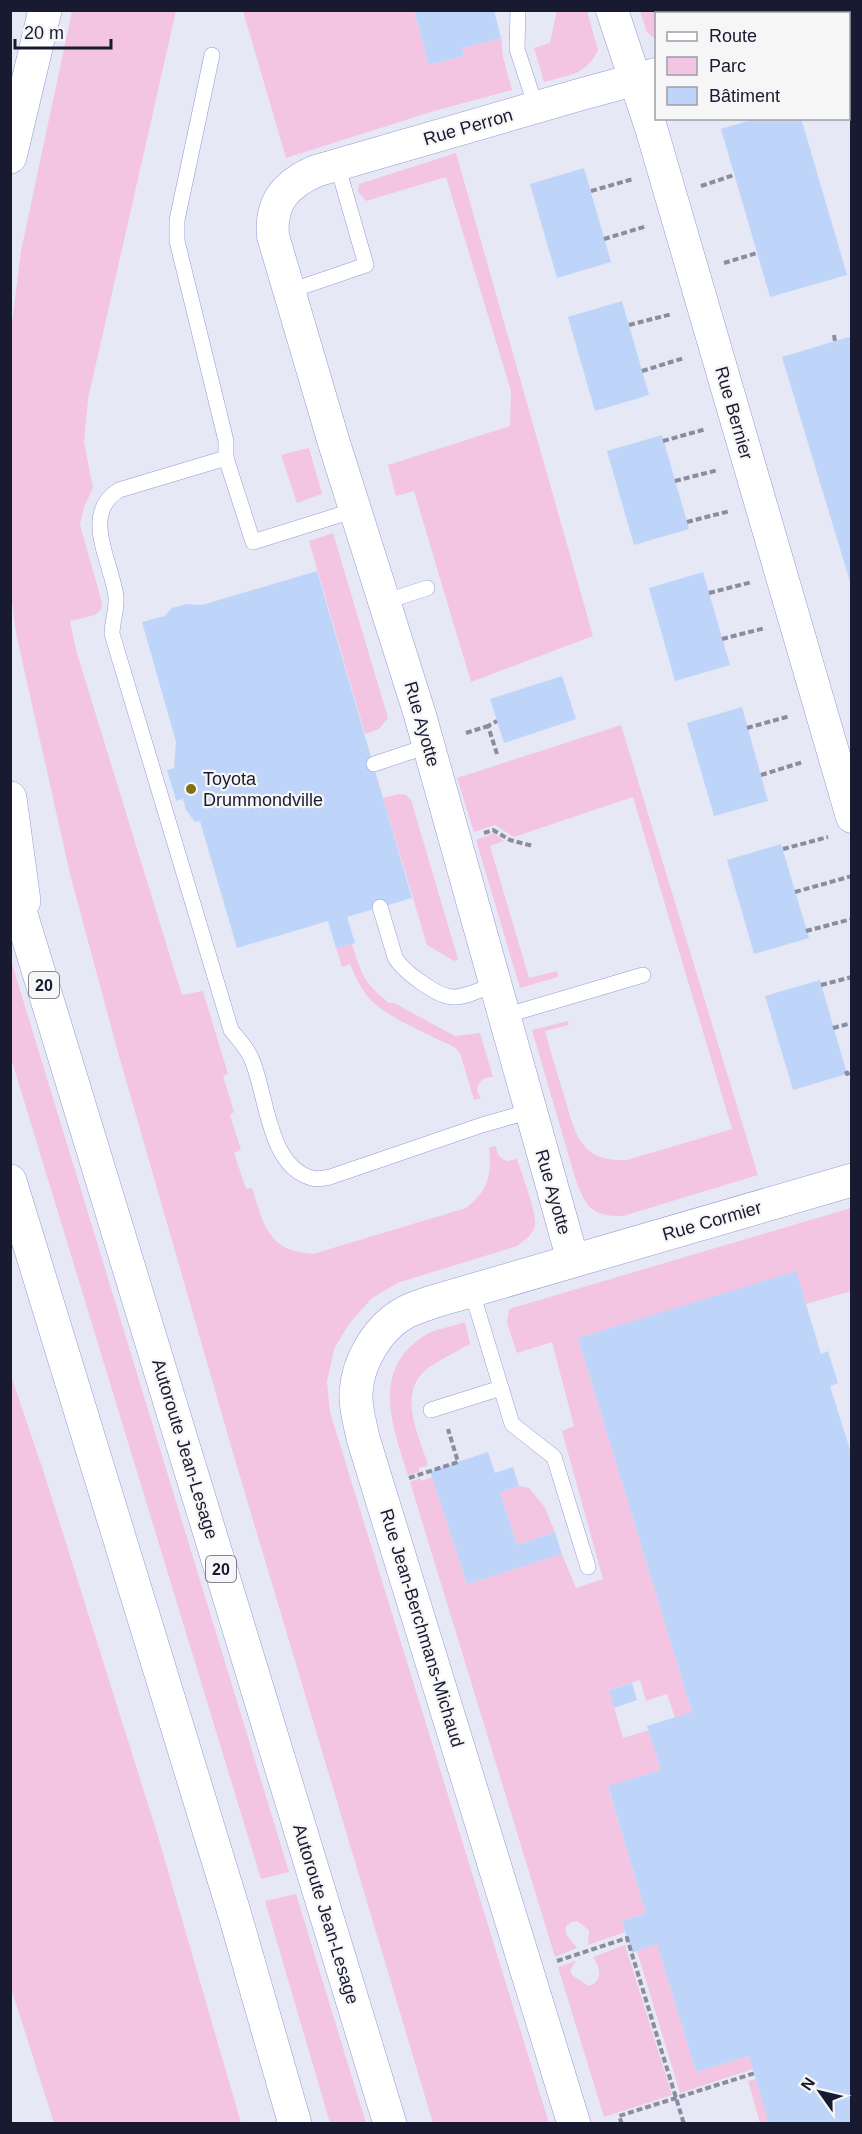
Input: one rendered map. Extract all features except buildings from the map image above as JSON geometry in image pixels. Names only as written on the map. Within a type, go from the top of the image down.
[{"type":"main road","points":[[10,157],[45,10]]},
{"type":"main road","points":[[10,798],[28,936]]},
{"type":"main road","name":"Autoroute Jean-Lesage","points":[[10,878],[390,2124]]},
{"type":"main road","name":"Rue Cormier","points":[[573,1261],[852,1180]]},
{"type":"main road","points":[[10,1181],[234,1912],[295,2124]]},
{"type":"main road","points":[[10,1234],[58,1337]]},
{"type":"main road","name":"Rue Jean-Berchmans-Michaud","points":[[573,1261],[471,1289],[405,1313],[379,1335],[369,1350],[360,1371],[356,1392],[357,1414],[574,2124]]},
{"type":"street","name":"Rue Bernier","points":[[612,10],[646,77],[652,131],[840,827]]},
{"type":"street","name":"Rue Perron","points":[[285,191],[304,176],[337,164],[646,77]]},
{"type":"street","name":"Rue Ayotte","points":[[285,191],[273,215],[273,236],[428,746],[573,1261]]},
{"type":"lane","points":[[518,10],[517,50],[536,107]]},
{"type":"lane","points":[[212,55],[177,220],[177,241],[226,441],[226,458],[253,542],[355,510]]},
{"type":"lane","points":[[290,291],[366,265],[337,164]]},
{"type":"lane","points":[[226,458],[119,490],[110,495],[103,507],[98,526],[116,598],[112,634],[231,1030],[252,1058],[278,1146],[287,1163],[298,1173],[314,1179],[330,1177],[482,1125],[531,1111]]},
{"type":"lane","points":[[384,602],[427,588]]},
{"type":"lane","points":[[374,764],[428,746]]},
{"type":"lane","points":[[380,907],[395,957],[409,975],[447,996],[462,996],[495,984]]},
{"type":"lane","points":[[504,1016],[643,975]]},
{"type":"lane","points":[[471,1289],[512,1424],[554,1457],[588,1567]]},
{"type":"lane","points":[[436,1408],[501,1388]]},
{"type":"path","points":[[698,187],[734,175]]},
{"type":"path","points":[[721,264],[757,253]]},
{"type":"path","points":[[834,335],[835,341]]},
{"type":"path","points":[[466,733],[497,721]]},
{"type":"path","points":[[488,726],[497,754]]},
{"type":"path","points":[[783,849],[840,827]]},
{"type":"path","points":[[474,836],[493,830],[510,840],[533,846]]},
{"type":"path","points":[[795,892],[852,876]]},
{"type":"path","points":[[806,931],[852,919]]},
{"type":"path","points":[[821,985],[852,977]]},
{"type":"path","points":[[834,1028],[852,1023]]},
{"type":"path","points":[[846,1071],[846,1074],[852,1072]]},
{"type":"path","points":[[409,1478],[458,1462],[436,1408]]},
{"type":"path","points":[[556,1961],[627,1938],[684,2124]]},
{"type":"path","points":[[622,2124],[619,2116],[755,2073]]},
{"type":"green space","points":[[557,10],[587,11],[598,50],[588,65],[576,73],[544,82],[534,48],[550,43]]},
{"type":"green space","points":[[640,10],[783,11],[655,12],[655,39],[647,32]]},
{"type":"green space","points":[[72,11],[176,11],[88,399],[84,442],[93,488],[84,507],[80,525],[102,608],[95,615],[70,621],[76,650],[182,995],[203,991],[228,1074],[223,1076],[234,1112],[230,1115],[241,1150],[234,1153],[246,1189],[252,1188],[265,1225],[277,1242],[298,1252],[313,1254],[466,1208],[484,1189],[490,1166],[489,1148],[496,1146],[502,1159],[507,1161],[517,1159],[534,1211],[533,1231],[517,1246],[397,1283],[371,1299],[349,1324],[334,1349],[327,1382],[330,1412],[549,2123],[433,2123],[233,1453],[117,1049],[70,874],[16,633],[10,586],[11,331],[21,251]]},
{"type":"green space","points":[[243,11],[414,11],[429,65],[464,56],[462,48],[501,38],[503,57],[512,90],[434,111],[286,158]]},
{"type":"green space","points":[[456,153],[593,636],[471,682],[414,491],[396,496],[388,465],[510,426],[511,391],[446,177],[366,201],[358,192],[359,184]]},
{"type":"green space","points":[[309,448],[322,494],[297,503],[281,455]]},
{"type":"green space","points":[[333,533],[388,718],[379,729],[365,734],[309,541]]},
{"type":"green space","points":[[621,725],[758,1175],[623,1216],[613,1216],[592,1209],[576,1181],[532,1030],[568,1021],[569,1025],[545,1031],[576,1133],[589,1151],[598,1156],[611,1160],[627,1160],[732,1129],[633,797],[514,837],[495,825],[474,832],[457,778]]},
{"type":"green space","points":[[398,794],[406,795],[411,800],[458,959],[454,961],[427,945],[383,798]]},
{"type":"green space","points":[[494,833],[504,841],[490,846],[529,978],[557,971],[558,977],[520,988],[476,840]]},
{"type":"green space","points":[[352,944],[364,977],[374,990],[389,1003],[394,1003],[455,1036],[480,1033],[493,1077],[486,1078],[479,1083],[477,1092],[481,1098],[474,1100],[460,1053],[454,1047],[385,1012],[365,993],[350,964],[342,967],[336,948]]},
{"type":"green space","points":[[10,957],[289,1872],[261,1879],[11,1058]]},
{"type":"green space","points":[[851,1208],[851,1291],[806,1304],[796,1272],[578,1338],[692,1712],[675,1718],[667,1694],[646,1701],[640,1680],[609,1690],[623,1738],[649,1730],[661,1770],[608,1787],[646,1914],[622,1920],[625,1932],[588,1945],[589,1930],[577,1921],[571,1922],[566,1926],[566,1934],[577,1948],[555,1957],[410,1482],[432,1477],[467,1584],[562,1554],[576,1588],[603,1579],[562,1431],[574,1426],[552,1342],[517,1353],[507,1323],[509,1309]]},
{"type":"green space","points":[[465,1322],[470,1344],[428,1368],[418,1378],[413,1389],[413,1414],[428,1465],[419,1468],[419,1472],[408,1475],[396,1436],[390,1398],[392,1379],[398,1362],[410,1347],[429,1333]]},
{"type":"green space","points":[[11,1376],[44,1473],[157,1833],[241,2123],[54,2123],[11,1988]]},
{"type":"green space","points":[[519,1486],[529,1488],[544,1506],[555,1532],[517,1545],[500,1492]]},
{"type":"green space","points":[[296,1894],[366,2123],[330,2123],[265,1901]]},
{"type":"green space","points":[[657,1944],[696,2072],[749,2056],[753,2069],[680,2093],[637,1951]]},
{"type":"green space","points":[[625,1945],[672,2095],[604,2117],[558,1967],[576,1961],[570,1970],[573,1976],[589,1986],[599,1977],[593,1957]]},
{"type":"green space","points":[[756,2079],[769,2123],[760,2123],[748,2081]]},
{"type":"place","name":"Toyota Drummondville","points":[[191,789]]}]
